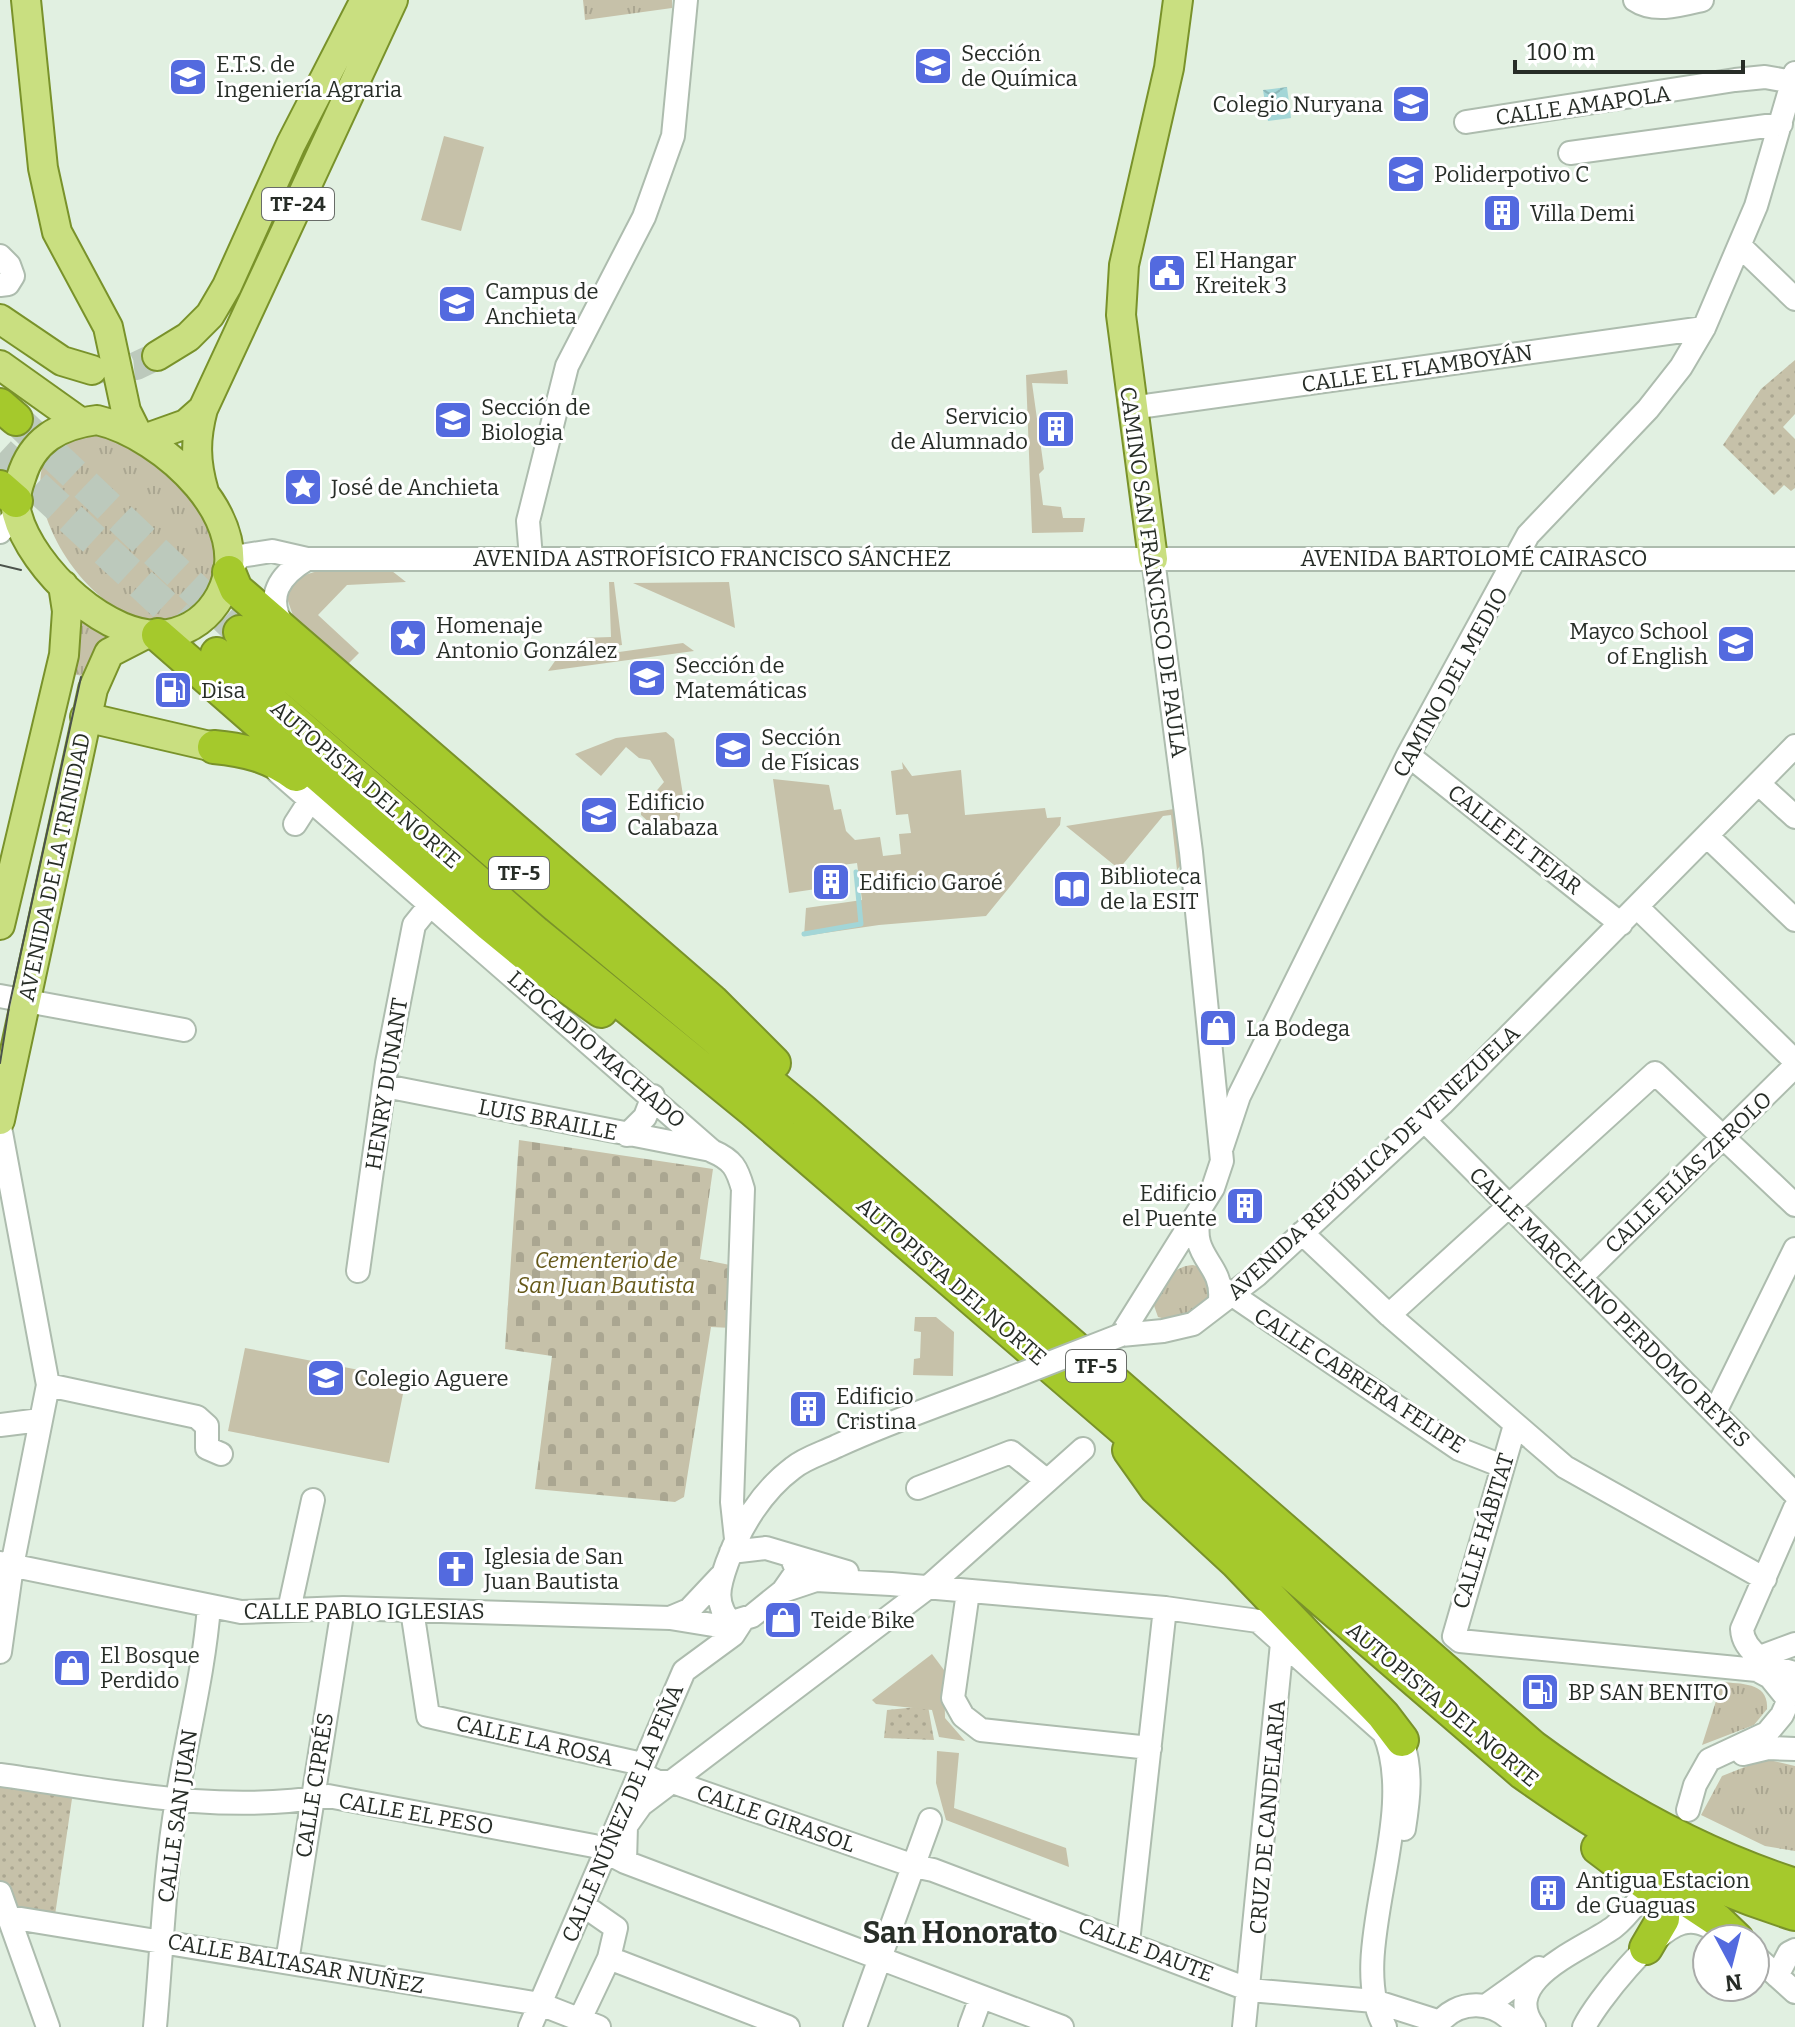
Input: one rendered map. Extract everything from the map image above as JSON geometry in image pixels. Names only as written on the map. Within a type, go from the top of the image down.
[{"type":"highway","points":[[229,572],[236,589],[291,638],[712,1001],[775,1065],[802,1110]]},
{"type":"highway","name":"AUTOPISTA DEL NORTE","points":[[240,632],[554,904],[802,1110],[1389,1624],[1577,1779],[1687,1842],[1795,1885]]},
{"type":"highway","points":[[150,636],[551,975],[647,1043],[672,1044]]},
{"type":"highway","name":"AUTOPISTA DEL NORTE","points":[[217,654],[536,933],[672,1044],[1523,1773],[1600,1827],[1706,1882],[1795,1914]]},
{"type":"highway","points":[[214,747],[241,749],[275,759],[490,925]]},
{"type":"highway","points":[[1105,1413],[1156,1488],[1236,1562],[1383,1715],[1402,1740]]},
{"type":"highway","points":[[1307,1590],[1439,1730],[1533,1805],[1620,1862],[1682,1896],[1716,1923]]},
{"type":"highway","points":[[1389,1624],[1443,1650],[1547,1736],[1624,1790],[1700,1831],[1795,1867]]},
{"type":"highway","points":[[1620,1862],[1663,1897],[1663,1919],[1646,1948]]},
{"type":"main road","points":[[26,0],[43,168],[57,232],[108,327],[126,411],[141,437]]},
{"type":"main road","points":[[157,356],[188,337],[215,305],[326,72],[365,0]]},
{"type":"main road","name":"TF-24","points":[[209,503],[196,451],[203,409],[393,0]]},
{"type":"main road","name":"CAMINO SAN FRANCISCO DE PAULA","points":[[1153,559],[1122,340],[1124,265],[1169,68],[1178,0]]},
{"type":"main road","points":[[0,319],[62,361],[92,370]]},
{"type":"main road","points":[[0,365],[17,381],[89,421],[122,426],[166,453],[209,503],[228,539],[229,572],[209,612],[181,631],[150,636],[109,622],[63,585],[8,509],[33,450],[46,437],[89,421],[121,382]]},
{"type":"main road","points":[[141,437],[164,435],[186,424],[203,409]]},
{"type":"main road","name":"AVENIDA DE LA TRINIDAD","points":[[0,925],[64,655],[67,611],[63,585]]},
{"type":"main road","name":"AVENIDA DE LA TRINIDAD","points":[[0,1120],[10,997],[95,682],[109,653],[150,636]]},
{"type":"main road","points":[[85,717],[214,747]]},
{"type":"street","points":[[531,558],[528,521],[567,366],[644,217],[673,136],[686,0]]},
{"type":"street","points":[[1635,0],[1642,5],[1665,7],[1702,0]]},
{"type":"street","name":"CALLE AMAPOLA","points":[[1466,122],[1735,80],[1765,77],[1794,84]]},
{"type":"street","name":"CAMINO DEL MEDIO","points":[[1202,1206],[1218,1174],[1222,1147],[1239,1096],[1408,755],[1528,535],[1631,427],[1681,367],[1704,328],[1740,246],[1794,84]]},
{"type":"street","points":[[1570,153],[1781,124]]},
{"type":"street","points":[[1740,246],[1795,299]]},
{"type":"street","points":[[0,256],[9,265],[13,276],[8,284],[0,285]]},
{"type":"street","name":"CALLE EL FLAMBOYÁN","points":[[1131,408],[1704,328]]},
{"type":"street","name":"AVENIDA ASTROFÍSICO FRANCISCO SÁNCHEZ","points":[[209,503],[238,531],[272,551],[307,559],[1153,559]]},
{"type":"street","points":[[229,572],[240,556],[272,551]]},
{"type":"street","points":[[291,638],[275,614],[274,599],[287,571],[307,559]]},
{"type":"street","name":"AVENIDA BARTOLOMÉ CAIRASCO","points":[[1153,559],[1795,559]]},
{"type":"street","name":"CAMINO SAN FRANCISCO DE PAULA","points":[[1153,559],[1191,852],[1222,1147]]},
{"type":"street","name":"AVENIDA REPÚBLICA DE VENEZUELA","points":[[670,1618],[689,1610],[730,1555],[748,1518],[773,1485],[795,1465],[1121,1335],[1193,1324],[1218,1283],[1257,1275],[1424,1120],[1638,908],[1795,746]]},
{"type":"street","name":"LEOCADIO MACHADO","points":[[214,747],[269,765],[653,1096],[712,1151],[729,1158],[737,1167],[743,1189],[736,1476],[730,1555],[719,1605],[737,1623]]},
{"type":"street","name":"CALLE EL TEJAR","points":[[1408,755],[1621,924]]},
{"type":"street","points":[[1759,784],[1795,817]]},
{"type":"street","points":[[295,824],[311,799]]},
{"type":"street","points":[[1707,836],[1795,920]]},
{"type":"street","name":"HENRY DUNANT","points":[[358,1271],[385,1086],[414,925],[431,904]]},
{"type":"street","points":[[1638,908],[1795,1064]]},
{"type":"street","points":[[10,997],[184,1030]]},
{"type":"street","name":"CALLE ELÍAS ZEROLO","points":[[1581,1277],[1726,1137],[1795,1064]]},
{"type":"street","points":[[1389,1315],[1655,1073],[1795,1205]]},
{"type":"street","name":"LUIS BRAILLE","points":[[385,1086],[712,1151]]},
{"type":"street","points":[[1214,1089],[1239,1096]]},
{"type":"street","points":[[627,1135],[645,1117],[653,1096]]},
{"type":"street","name":"CALLE MARCELINO PERDOMO REYES","points":[[1424,1120],[1795,1494]]},
{"type":"street","points":[[0,1127],[48,1385],[6,1565],[0,1652]]},
{"type":"street","points":[[1121,1335],[1202,1206]]},
{"type":"street","points":[[1202,1206],[1197,1238],[1218,1283]]},
{"type":"street","points":[[1302,1233],[1389,1315],[1578,1476],[1765,1579]]},
{"type":"street","points":[[1715,1412],[1795,1249]]},
{"type":"street","points":[[1162,1270],[1181,1260],[1218,1283],[1257,1275]]},
{"type":"street","name":"CALLE CABRERA FELIPE","points":[[1218,1283],[1459,1449],[1502,1466]]},
{"type":"street","points":[[1144,1301],[1150,1318],[1163,1331]]},
{"type":"street","points":[[48,1385],[197,1417],[207,1426],[207,1448],[221,1454]]},
{"type":"street","points":[[0,1425],[40,1420]]},
{"type":"street","name":"CALLE HÁBITAT","points":[[1515,1425],[1454,1636],[1460,1641],[1757,1670],[1770,1677],[1788,1699]]},
{"type":"street","points":[[615,1857],[630,1818],[926,1589],[1083,1449]]},
{"type":"street","points":[[918,1488],[1011,1452],[1046,1480]]},
{"type":"street","points":[[736,1476],[773,1485]]},
{"type":"street","name":"LEOCADIO MACHADO","points":[[736,1476],[748,1518],[766,1548]]},
{"type":"street","points":[[289,1610],[313,1500]]},
{"type":"street","points":[[1795,1508],[1742,1629],[1745,1642],[1760,1657],[1778,1670],[1795,1673]]},
{"type":"street","points":[[730,1555],[766,1548],[891,1584]]},
{"type":"street","points":[[783,1591],[797,1571],[791,1556]]},
{"type":"street","name":"CALLE PABLO IGLESIAS","points":[[6,1565],[241,1612],[343,1608],[670,1618],[703,1625],[737,1623]]},
{"type":"street","points":[[783,1591],[816,1580],[891,1584],[1165,1608],[1258,1621],[1384,1733],[1390,1748],[1393,1794],[1374,1951],[1374,2001],[1385,2027]]},
{"type":"street","name":"CALLE NÚÑEZ DE LA PEÑA","points":[[530,2027],[583,1905],[615,1857],[640,1769],[684,1671],[733,1635],[737,1623],[783,1591]]},
{"type":"street","points":[[968,1592],[953,1698],[963,1716],[981,1730],[1150,1748]]},
{"type":"street","name":"CALLE SAN JUAN","points":[[155,2027],[176,1802],[209,1606]]},
{"type":"street","name":"CALLE CIPRÉS","points":[[287,1962],[343,1608]]},
{"type":"street","points":[[1128,1942],[1165,1608]]},
{"type":"street","name":"CALLE LA ROSA","points":[[412,1610],[428,1716],[640,1769]]},
{"type":"street","name":"CRUZ DE CANDELARIA","points":[[1244,2027],[1282,1643]]},
{"type":"street","points":[[1760,1657],[1795,1644]]},
{"type":"street","points":[[1788,1699],[1787,1736],[1795,1749],[1749,1751],[1720,1763],[1690,1804],[1702,1769],[1715,1754],[1767,1733],[1788,1699]]},
{"type":"street","points":[[1375,1974],[1385,1946],[1410,1789],[1409,1762],[1402,1740]]},
{"type":"street","name":"CALLE GIRASOL","points":[[640,1769],[658,1782],[673,1782],[914,1866]]},
{"type":"street","name":"CALLE EL PESO","points":[[0,1775],[176,1802],[341,1799],[594,1846],[615,1857],[1062,2027]]},
{"type":"street","points":[[855,2027],[930,1820]]},
{"type":"street","name":"CALLE DAUTE","points":[[914,1866],[933,1870],[1250,1990],[1374,2001],[1438,2024]]},
{"type":"street","points":[[1438,2024],[1465,2006],[1487,2005],[1525,2024],[1524,1999],[1530,1986],[1555,1963],[1616,1925],[1647,1890]]},
{"type":"street","points":[[0,1893],[48,2027]]},
{"type":"street","points":[[583,1905],[616,1928],[589,2023]]},
{"type":"street","name":"CALLE BALTASAR NUÑEZ","points":[[9,1917],[540,2004],[589,2023]]},
{"type":"street","points":[[1583,2024],[1646,1948],[1679,1923],[1697,1923]]},
{"type":"street","points":[[1777,1976],[1789,1953],[1795,1950]]},
{"type":"street","points":[[609,1958],[788,2027]]},
{"type":"street","points":[[1487,2005],[1533,1970],[1555,1963]]},
{"type":"street","points":[[1771,1971],[1795,1992]]},
{"type":"street","points":[[970,2027],[981,1997]]},
{"type":"street","points":[[1336,1998],[1375,2027]]},
{"type":"green space","points":[[583,0],[672,0],[672,8],[585,20]]},
{"type":"green space","points":[[444,136],[484,147],[461,231],[421,220]]},
{"type":"green space","points":[[1795,360],[1795,414],[1783,427],[1795,439],[1795,488],[1791,491],[1784,485],[1774,495],[1723,445],[1761,389]]},
{"type":"green space","points":[[1067,370],[1068,384],[1032,383],[1044,469],[1039,474],[1043,505],[1061,507],[1063,518],[1085,518],[1083,532],[1032,533],[1026,375]]},
{"type":"green space","points":[[87,433],[111,436],[132,445],[154,461],[176,480],[208,528],[215,553],[213,577],[201,599],[171,618],[139,618],[107,602],[79,575],[57,541],[43,506],[41,473],[53,447]]},
{"type":"green space","points":[[345,569],[392,571],[406,582],[347,585],[318,615],[359,653],[348,664],[293,616],[287,598],[296,582],[310,573]]},
{"type":"green space","points":[[609,582],[614,582],[622,645],[579,650],[581,638],[611,637]]},
{"type":"green space","points":[[729,582],[735,628],[633,583]]},
{"type":"green space","points":[[73,608],[116,637],[88,677],[67,673]]},
{"type":"green space","points":[[683,643],[694,651],[548,671],[555,661]]},
{"type":"green space","points":[[666,732],[674,739],[683,795],[677,834],[664,836],[641,815],[641,809],[664,782],[650,760],[639,758],[626,747],[601,776],[575,754],[616,738]]},
{"type":"green space","points":[[902,762],[912,776],[961,770],[965,815],[1045,808],[1047,818],[1061,817],[1060,825],[986,916],[879,925],[804,936],[806,908],[862,900],[857,863],[813,869],[816,889],[789,893],[773,779],[829,785],[834,810],[841,809],[846,831],[855,840],[880,837],[883,856],[901,854],[899,834],[911,833],[908,814],[896,815],[891,771],[903,769]]},
{"type":"green space","points":[[1174,809],[1180,866],[1177,870],[1171,815],[1163,816],[1119,869],[1066,826]]},
{"type":"green space","name":"Cementerio de San Juan Bautista","points":[[519,1140],[713,1169],[700,1259],[735,1266],[732,1328],[711,1327],[684,1497],[675,1502],[535,1489],[552,1356],[505,1349]]},
{"type":"green space","points":[[1193,1265],[1206,1269],[1210,1299],[1179,1317],[1158,1317],[1152,1300],[1160,1288],[1173,1272]]},
{"type":"green space","points":[[915,1317],[936,1317],[954,1332],[953,1376],[913,1375],[914,1359],[920,1358],[921,1332],[914,1331]]},
{"type":"green space","points":[[245,1348],[406,1379],[389,1463],[228,1431]]},
{"type":"green space","points":[[932,1654],[944,1670],[945,1718],[965,1741],[939,1737],[932,1710],[876,1704],[872,1700]]},
{"type":"green space","points":[[1722,1682],[1759,1689],[1766,1700],[1767,1709],[1754,1725],[1702,1745]]},
{"type":"green space","points":[[928,1706],[934,1740],[884,1738],[887,1710]]},
{"type":"green space","points":[[937,1751],[959,1753],[954,1808],[1066,1848],[1069,1867],[946,1820],[936,1783]]},
{"type":"green space","points":[[1765,1759],[1795,1766],[1795,1851],[1765,1846],[1701,1815],[1722,1776]]},
{"type":"green space","points":[[0,1775],[74,1785],[54,1922],[9,1917],[0,1893]]},
{"type":"water","points":[[1287,87],[1291,118],[1268,121],[1263,90]]},
{"type":"waterway","points":[[804,934],[861,924],[856,872]]},
{"type":"tunnel","points":[[92,370],[136,366],[157,356]]},
{"type":"tunnel","points":[[16,419],[240,632]]},
{"type":"tunnel","points":[[0,453],[217,654]]},
{"type":"tram line","points":[[0,565],[21,570]]},
{"type":"tram line","points":[[0,1063],[9,1007],[81,677]]},
{"type":"place","name":"Sección de Química","points":[[933,66]]},
{"type":"place","name":"E.T.S. de Ingeniería Agraria","points":[[188,77]]},
{"type":"place","name":"Colegio Nuryana","points":[[1411,104]]},
{"type":"place","name":"Poliderpotivo C","points":[[1406,174]]},
{"type":"place","name":"Villa Demi","points":[[1502,213]]},
{"type":"place","name":"El Hangar Kreitek 3","points":[[1167,273]]},
{"type":"place","name":"Campus de Anchieta","points":[[457,304]]},
{"type":"place","name":"Sección de Biologia","points":[[453,420]]},
{"type":"place","name":"Servicio de Alumnado","points":[[1056,429]]},
{"type":"place","name":"José de Anchieta","points":[[303,487]]},
{"type":"place","name":"Homenaje Antonio González","points":[[408,638]]},
{"type":"place","name":"Mayco School of English","points":[[1736,644]]},
{"type":"place","name":"Sección de Matemáticas","points":[[647,678]]},
{"type":"place","name":"Disa","points":[[173,690]]},
{"type":"place","name":"Sección de Físicas","points":[[733,750]]},
{"type":"place","name":"Edificio Calabaza","points":[[599,815]]},
{"type":"place","name":"Edificio Garoé","points":[[831,882]]},
{"type":"place","name":"Biblioteca de la ESIT","points":[[1072,889]]},
{"type":"place","name":"La Bodega","points":[[1218,1028]]},
{"type":"place","name":"Edificio el Puente","points":[[1245,1206]]},
{"type":"place","name":"Colegio Aguere","points":[[326,1378]]},
{"type":"place","name":"Edificio Cristina","points":[[808,1409]]},
{"type":"place","name":"Iglesia de San Juan Bautista","points":[[456,1569]]},
{"type":"place","name":"Teide Bike","points":[[783,1620]]},
{"type":"place","name":"El Bosque Perdido","points":[[72,1668]]},
{"type":"place","name":"BP SAN BENITO","points":[[1540,1692]]},
{"type":"place","name":"Antigua Estacion de Guaguas","points":[[1548,1893]]},
{"type":"district","name":"San Honorato","points":[[960,1933]]}]
